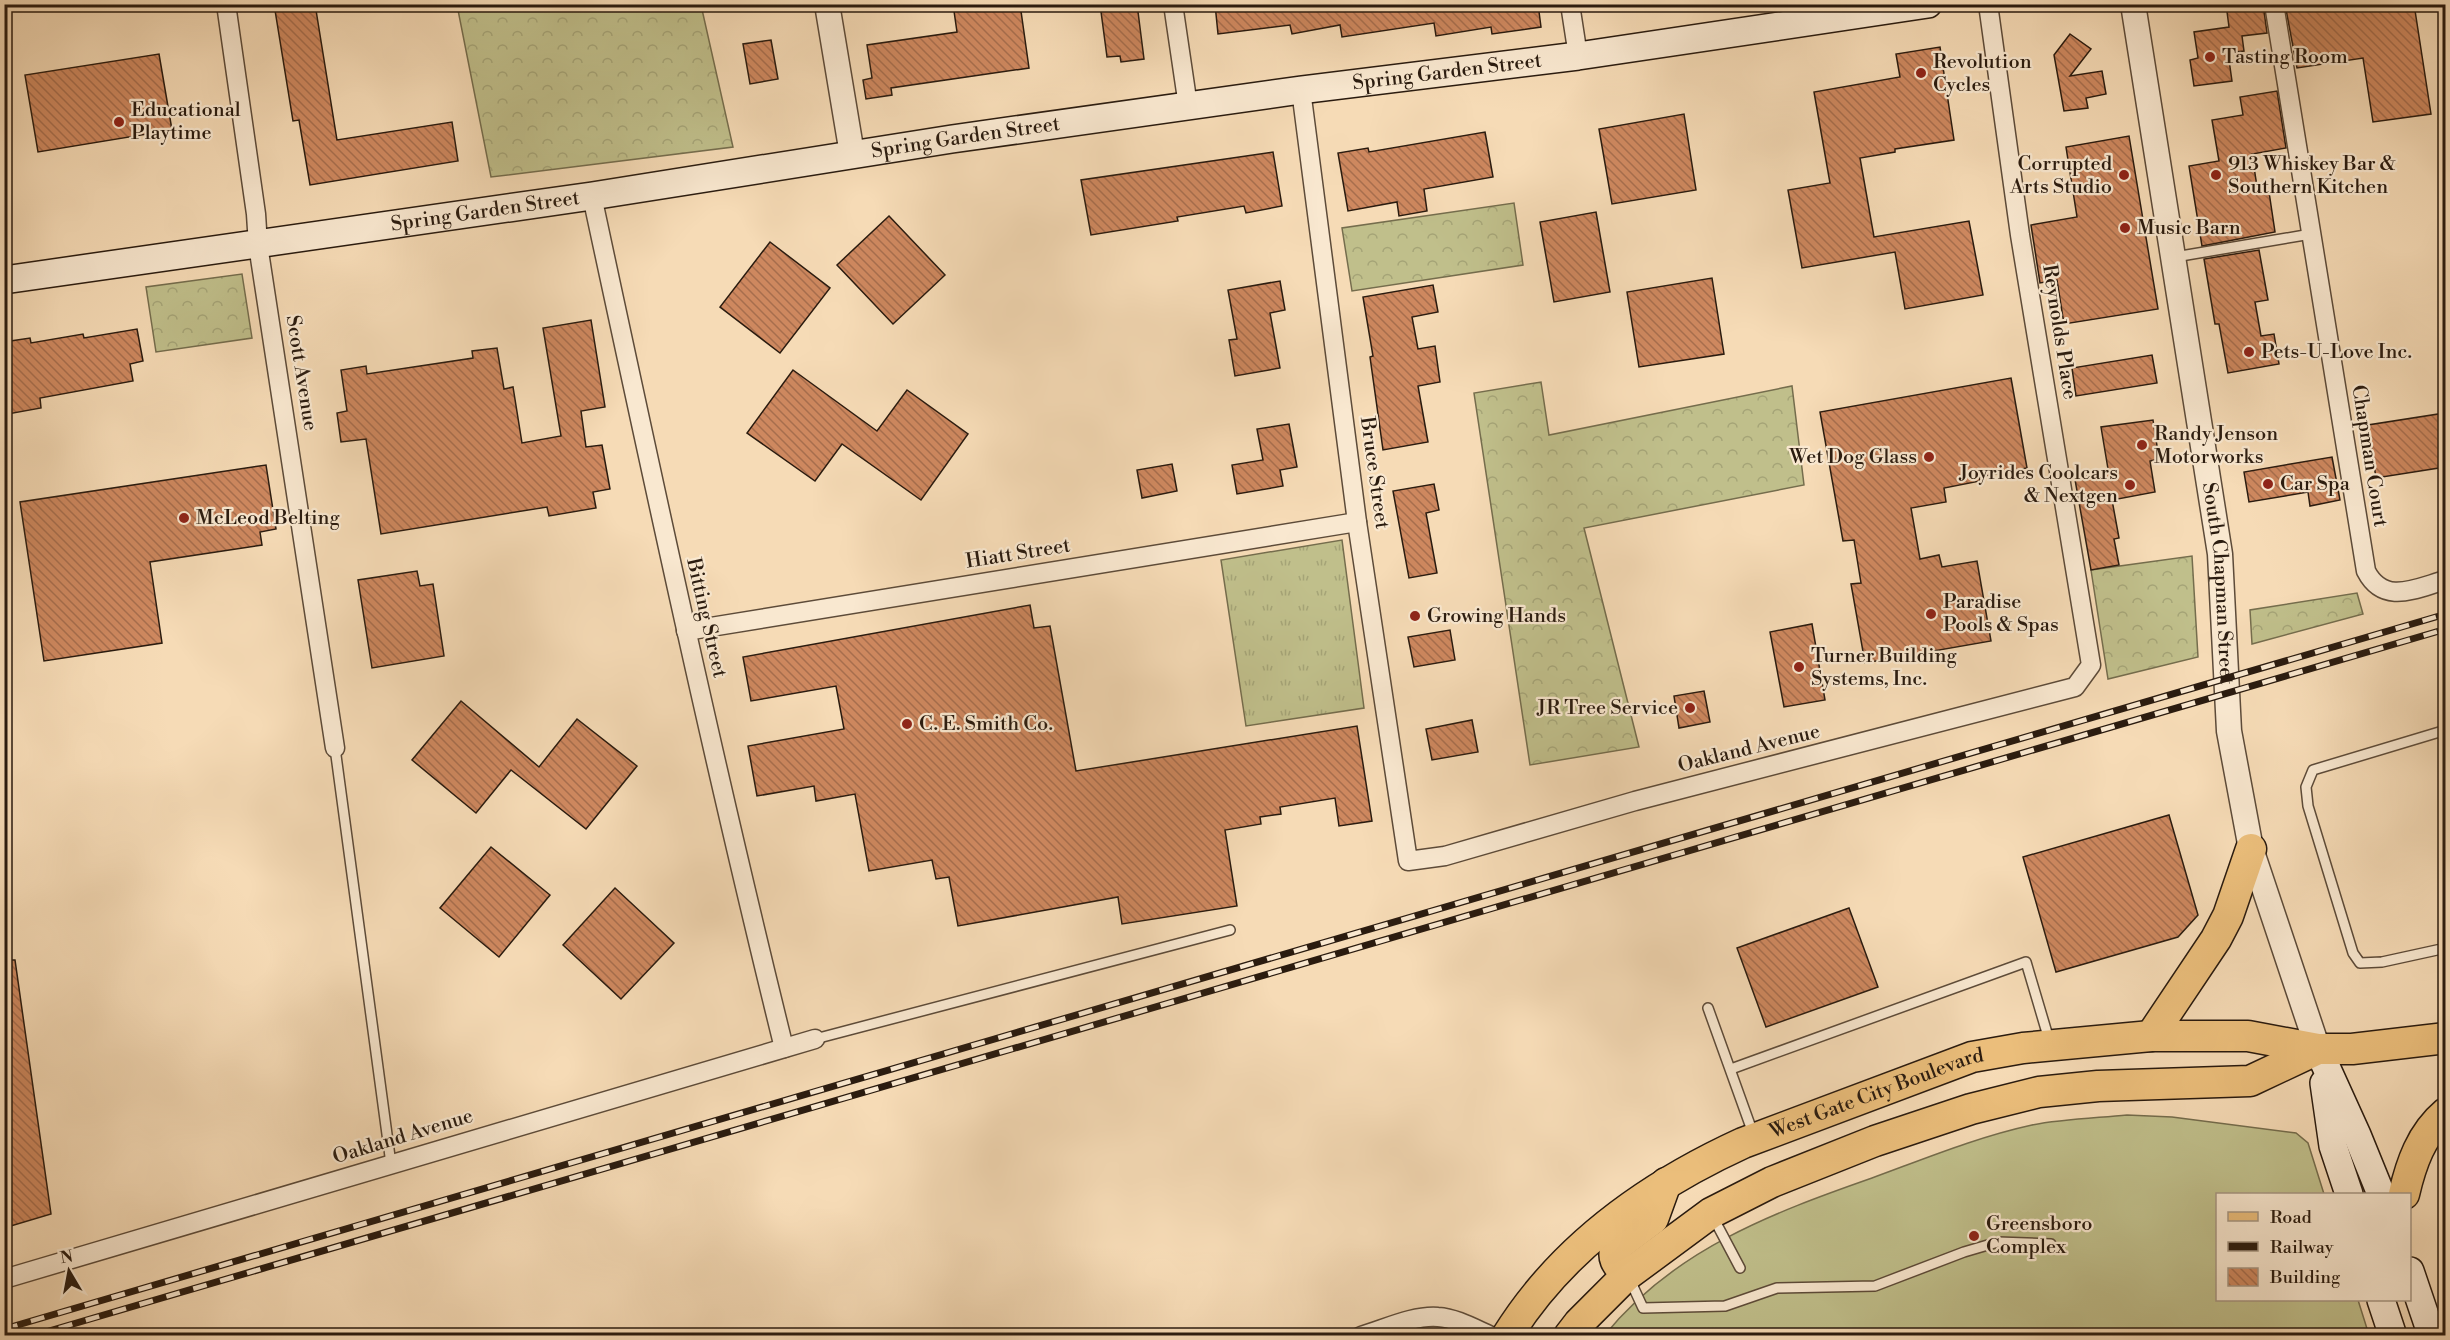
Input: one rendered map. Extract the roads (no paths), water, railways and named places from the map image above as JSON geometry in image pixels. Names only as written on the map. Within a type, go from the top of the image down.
[{"type":"main road","name":"Spring Garden Street","points":[[4,280],[592,196],[852,154],[1188,106],[1578,56],[1838,11],[1928,4]]},
{"type":"main road","points":[[2151,1036],[2220,932],[2232,906],[2251,849]]},
{"type":"main road","name":"West Gate City Boulevard","points":[[1507,1335],[1544,1284],[1577,1250],[1630,1205],[1666,1183],[1709,1158],[1755,1138],[1972,1057],[2050,1045],[2151,1036],[2248,1036],[2319,1049],[2352,1049],[2445,1038]]},
{"type":"main road","points":[[2319,1049],[2333,1146],[2349,1193]]},
{"type":"main road","points":[[2319,1049],[2381,1193]]},
{"type":"main road","name":"West Gate City Boulevard","points":[[1569,1335],[1627,1275],[1711,1214],[1772,1182],[1875,1141],[1971,1109],[2039,1092],[2098,1086],[2250,1081],[2319,1049]]},
{"type":"main road","points":[[2404,1193],[2411,1166],[2421,1144],[2435,1122],[2445,1113]]},
{"type":"main road","points":[[1627,1275],[1614,1260],[1614,1252],[1617,1246],[1653,1219],[1666,1183]]},
{"type":"main road","points":[[2411,1277],[2432,1335]]},
{"type":"main road","points":[[2382,1301],[2393,1335]]},
{"type":"street","name":"Scott Avenue","points":[[226,4],[256,214],[258,245],[336,748]]},
{"type":"street","points":[[827,4],[852,154]]},
{"type":"street","points":[[1173,4],[1188,106]]},
{"type":"street","points":[[1570,4],[1578,56]]},
{"type":"street","name":"Reynolds Place","points":[[1988,4],[2020,236],[2091,665]]},
{"type":"street","name":"South Chapman Street","points":[[2133,4],[2219,543],[2229,731],[2251,849],[2319,1049]]},
{"type":"street","name":"Chapman Court","points":[[2274,4],[2366,571],[2372,582],[2380,589],[2390,592],[2408,591],[2445,580]]},
{"type":"street","name":"Bruce Street","points":[[1301,90],[1357,522],[1408,861]]},
{"type":"street","name":"Bitting Street","points":[[592,196],[686,631],[784,1048]]},
{"type":"street","name":"Hiatt Street","points":[[686,631],[1357,522]]},
{"type":"street","name":"Oakland Avenue","points":[[1408,861],[1445,856],[1594,812],[2075,687],[2091,665]]},
{"type":"street","name":"Oakland Avenue","points":[[4,1279],[815,1039]]},
{"type":"street","points":[[1361,1335],[1420,1318],[1438,1317],[1453,1320],[1491,1335]]},
{"type":"lane","points":[[2172,258],[2311,234]]},
{"type":"lane","points":[[2445,730],[2313,770],[2306,787],[2313,823],[2353,953],[2360,963],[2382,963],[2445,948]]},
{"type":"lane","points":[[336,748],[391,1164]]},
{"type":"lane","points":[[815,1039],[1230,930]]},
{"type":"lane","points":[[1731,1068],[2026,962],[2050,1045]]},
{"type":"lane","points":[[1708,1008],[1755,1138]]},
{"type":"lane","points":[[1711,1214],[1740,1268]]},
{"type":"lane","points":[[1627,1275],[1643,1308],[1725,1306],[1777,1288],[1875,1286],[1964,1252],[1998,1242],[2051,1244]]},
{"type":"railway","points":[[4,1329],[2446,614]]},
{"type":"railway","points":[[32,1336],[2446,629]]},
{"type":"place","name":"Tasting Room","points":[[2210,57]]},
{"type":"place","name":"Revolution Cycles","points":[[1921,73]]},
{"type":"place","name":"Educational Playtime","points":[[119,122]]},
{"type":"place","name":"Corrupted Arts Studio","points":[[2124,175]]},
{"type":"place","name":"913 Whiskey Bar & Southern Kitchen","points":[[2216,175]]},
{"type":"place","name":"Music Barn","points":[[2125,228]]},
{"type":"place","name":"Pets-U-Love Inc.","points":[[2249,352]]},
{"type":"place","name":"Randy Jenson Motorworks","points":[[2142,445]]},
{"type":"place","name":"Wet Dog Glass","points":[[1929,457]]},
{"type":"place","name":"Car Spa","points":[[2268,484]]},
{"type":"place","name":"Joyrides Coolcars & Nextgen","points":[[2130,485]]},
{"type":"place","name":"McLeod Belting","points":[[184,518]]},
{"type":"place","name":"Paradise Pools & Spas","points":[[1931,614]]},
{"type":"place","name":"Growing Hands","points":[[1415,616]]},
{"type":"place","name":"Turner Building Systems, Inc.","points":[[1799,667]]},
{"type":"place","name":"JR Tree Service","points":[[1690,708]]},
{"type":"place","name":"C. E. Smith Co.","points":[[907,724]]},
{"type":"place","name":"Greensboro Complex","points":[[1974,1236]]}]
